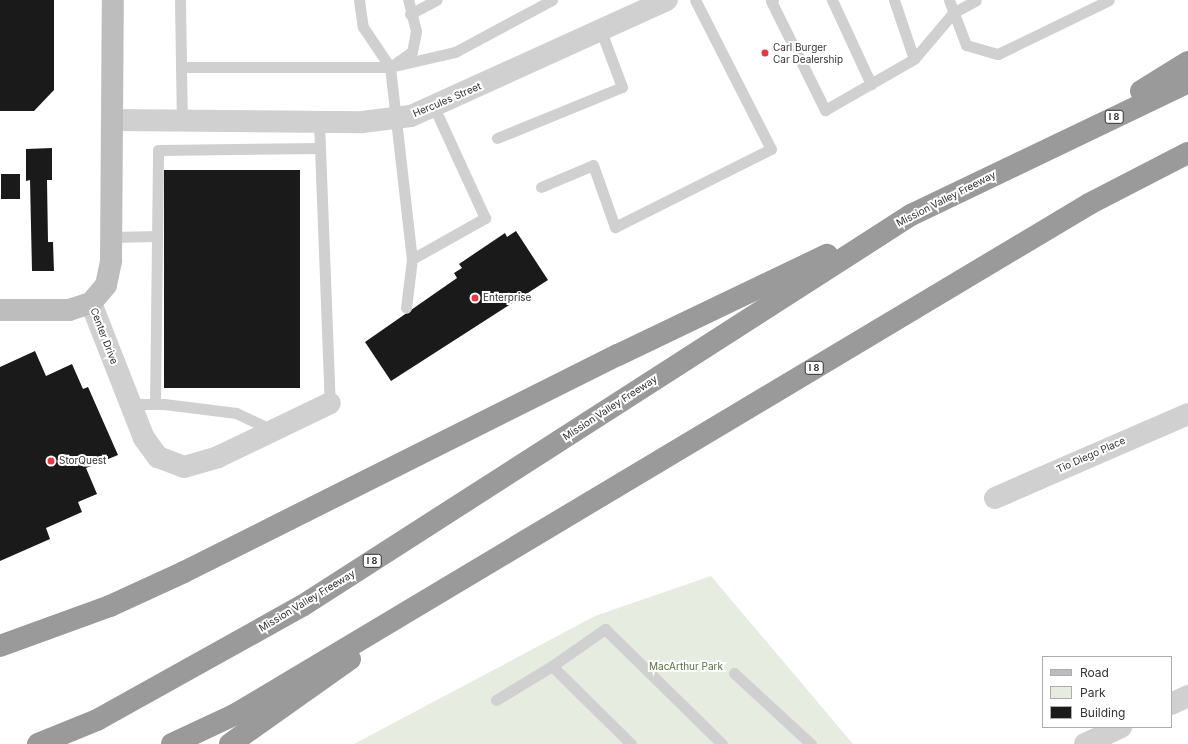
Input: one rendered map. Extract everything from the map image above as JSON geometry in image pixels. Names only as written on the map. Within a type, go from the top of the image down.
[{"type":"highway","points":[[1041,152],[1188,62]]},
{"type":"highway","name":"Mission Valley Freeway","points":[[38,744],[97,720],[302,606],[911,214],[1188,82]]},
{"type":"highway","name":"I 8","points":[[172,744],[236,714],[443,588],[1089,204],[1188,153]]},
{"type":"highway","points":[[0,646],[110,606],[184,572],[618,354],[911,214]]},
{"type":"highway","points":[[230,744],[300,697],[443,588]]},
{"type":"highway","points":[[0,640],[36,632]]},
{"type":"main road","name":"Center Drive","points":[[91,303],[106,285],[112,237],[113,0]]},
{"type":"main road","points":[[0,310],[69,310],[91,303]]},
{"type":"street","name":"Hercules Street","points":[[112,120],[362,122],[411,116],[434,107],[667,0]]},
{"type":"street","name":"Center Drive","points":[[91,303],[144,438],[158,457],[184,467],[218,457],[330,403]]},
{"type":"street","name":"Tio Diego Place","points":[[995,498],[1188,414]]},
{"type":"street","points":[[1172,704],[1188,696]]},
{"type":"street","points":[[1085,744],[1119,728]]},
{"type":"lane","points":[[180,0],[182,121]]},
{"type":"lane","points":[[359,0],[363,27],[390,67],[394,117],[412,258],[406,308]]},
{"type":"lane","points":[[390,67],[412,52],[416,31],[410,14],[408,0]]},
{"type":"lane","points":[[410,14],[436,0]]},
{"type":"lane","points":[[181,68],[390,67],[455,52],[552,0]]},
{"type":"lane","points":[[541,187],[593,165],[615,227],[772,149],[695,0]]},
{"type":"lane","points":[[773,0],[771,1],[825,110],[914,59],[954,13],[976,0]]},
{"type":"lane","points":[[832,0],[871,84]]},
{"type":"lane","points":[[894,0],[914,59]]},
{"type":"lane","points":[[949,0],[966,45],[998,54],[1109,0]]},
{"type":"lane","points":[[497,138],[622,87],[601,31]]},
{"type":"lane","points":[[412,258],[485,218],[434,107]]},
{"type":"lane","points":[[319,122],[330,403]]},
{"type":"lane","points":[[155,404],[158,150],[320,148]]},
{"type":"lane","points":[[112,237],[157,236]]},
{"type":"lane","points":[[130,404],[155,404],[236,413],[273,431]]},
{"type":"lane","points":[[496,700],[552,666],[605,629],[722,744]]},
{"type":"lane","points":[[552,666],[631,744]]},
{"type":"lane","points":[[734,673],[811,744]]},
{"type":"green space","name":"MacArthur Park","points":[[711,576],[853,744],[354,744],[595,616]]},
{"type":"building","points":[[0,0],[54,0],[54,90],[34,111],[0,111]]},
{"type":"building","points":[[52,148],[52,180],[47,180],[48,242],[53,242],[54,271],[32,271],[30,180],[26,181],[26,149]]},
{"type":"building","points":[[164,170],[300,170],[300,388],[164,388]]},
{"type":"building","points":[[1,174],[20,174],[20,199],[1,199]]},
{"type":"building","name":"Enterprise","points":[[516,231],[548,280],[391,381],[365,342],[457,278],[454,273],[462,268],[459,264],[505,233],[507,237]]},
{"type":"building","name":"StorQuest","points":[[35,351],[46,376],[72,364],[83,389],[88,387],[118,455],[86,468],[97,494],[78,502],[82,512],[46,528],[50,539],[0,561],[0,367]]},
{"type":"place","name":"Carl Burger Car Dealership","points":[[765,53]]},
{"type":"place","name":"Enterprise","points":[[475,298]]},
{"type":"place","name":"StorQuest","points":[[51,461]]}]
